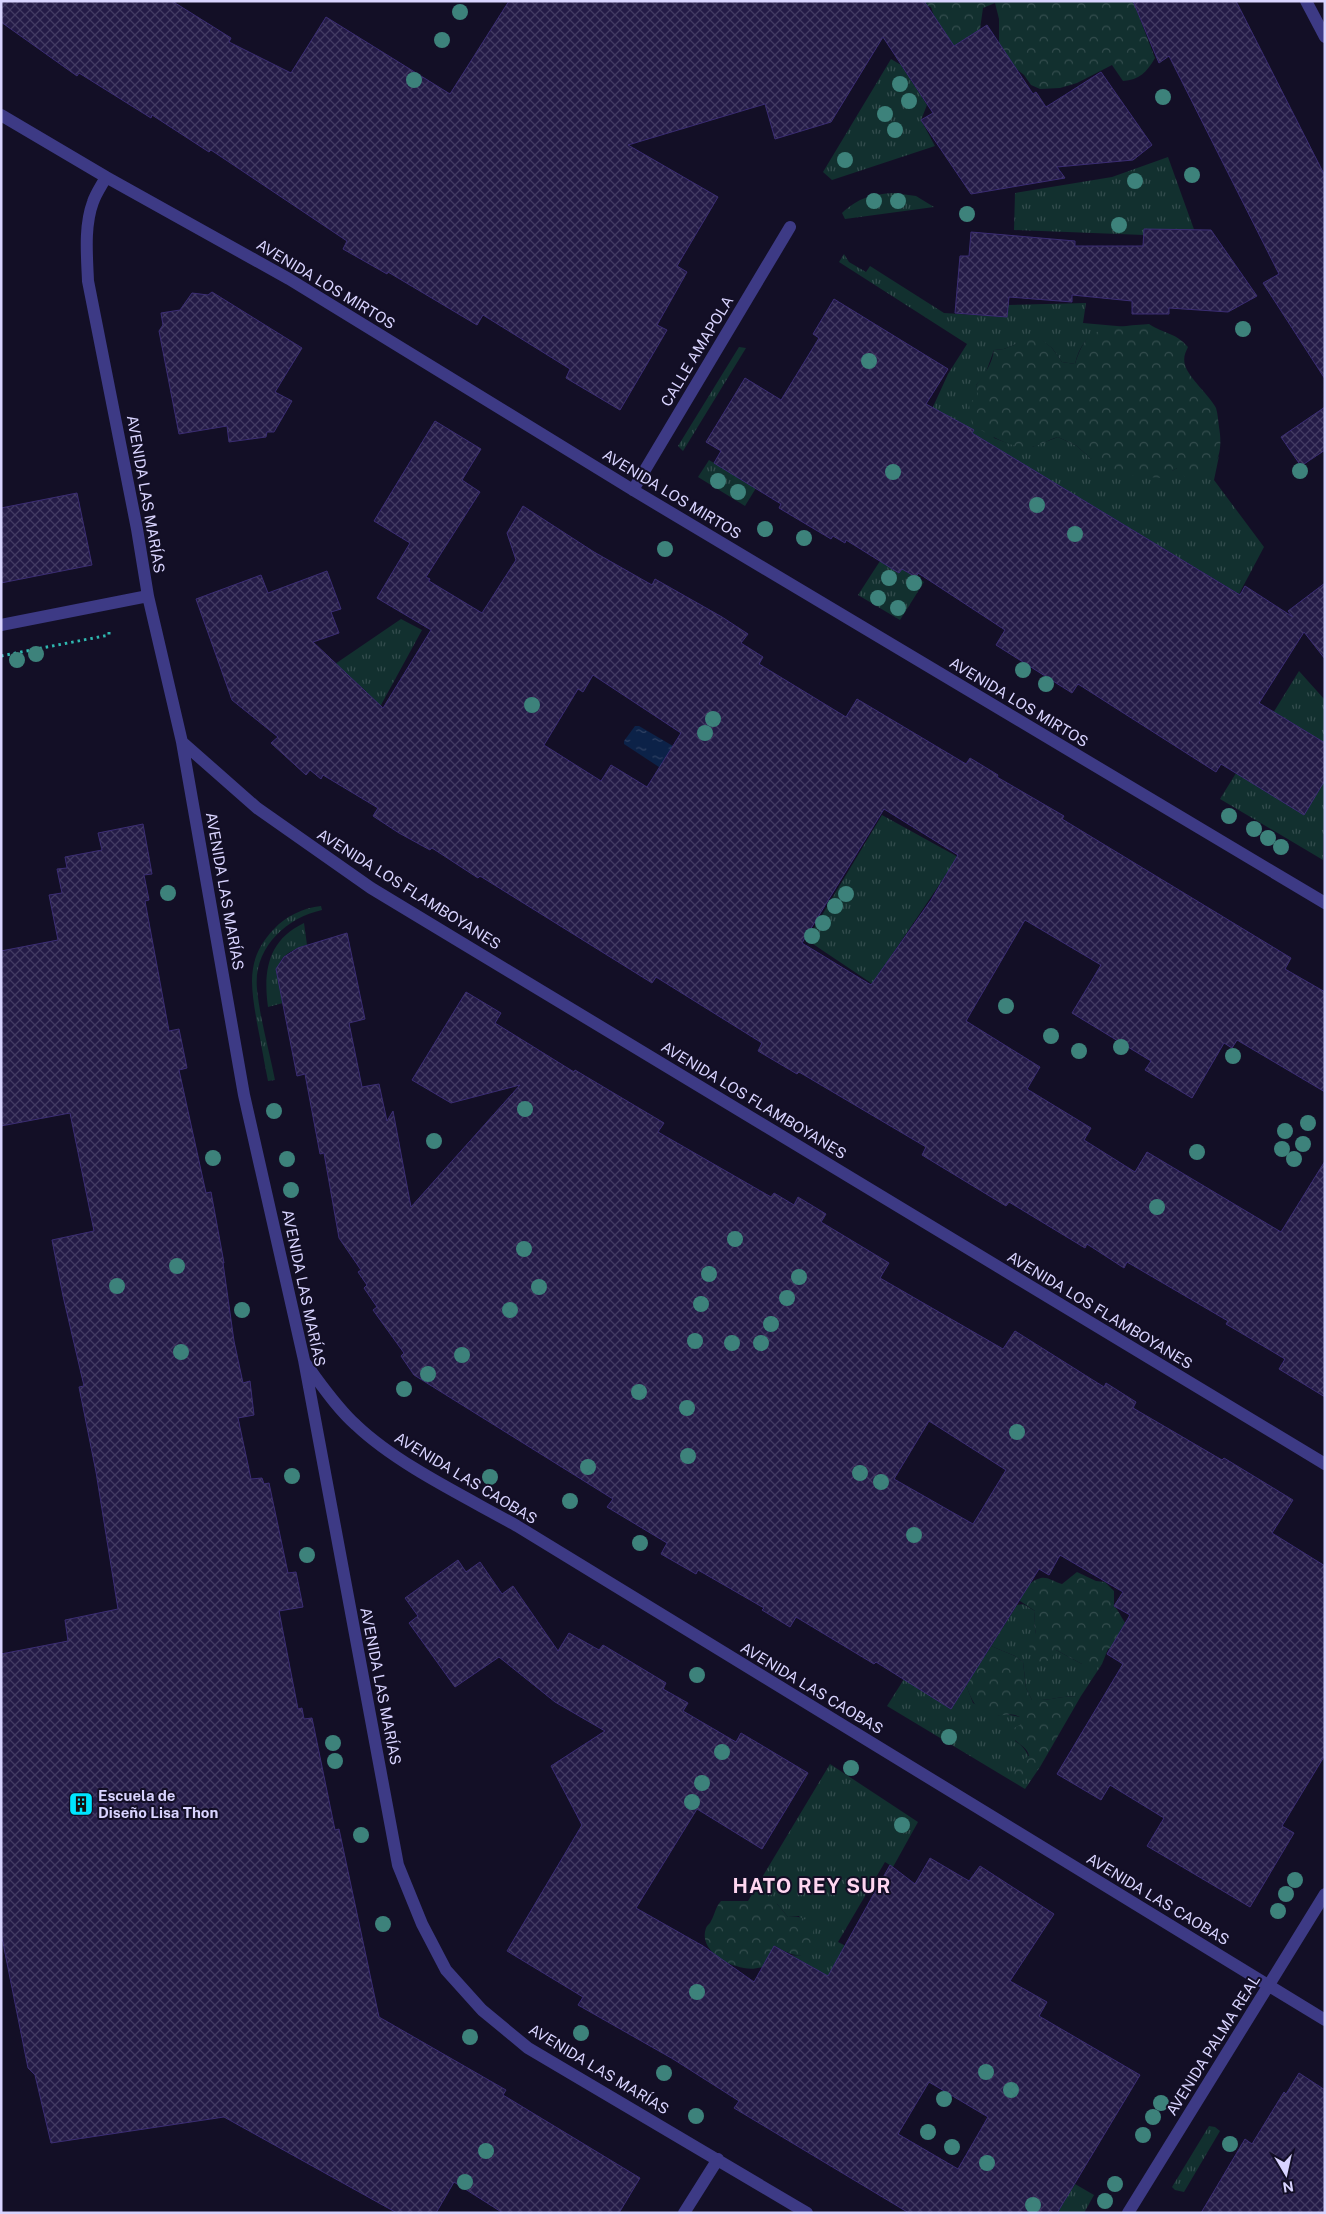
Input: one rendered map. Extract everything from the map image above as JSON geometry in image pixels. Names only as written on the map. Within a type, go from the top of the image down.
[{"type":"street","points":[[1306,1],[1325,37]]},
{"type":"street","name":"AVENIDA LOS MIRTOS","points":[[1,115],[106,177],[289,279],[633,490],[1325,903]]},
{"type":"street","name":"AVENIDA LAS MARÍAS","points":[[106,177],[93,202],[90,215],[87,246],[88,281],[136,520],[148,596],[182,742],[244,1095],[304,1360],[398,1865],[422,1924],[446,1970],[482,2010],[528,2048],[807,2213]]},
{"type":"street","name":"CALLE AMAPOLA","points":[[633,490],[790,227]]},
{"type":"street","points":[[1,625],[148,596]]},
{"type":"street","name":"AVENIDA LOS FLAMBOYANES","points":[[182,742],[257,808],[371,888],[1325,1464]]},
{"type":"street","name":"AVENIDA LAS CAOBAS","points":[[304,1360],[332,1399],[355,1424],[382,1447],[525,1532],[1325,2020]]},
{"type":"street","name":"AVENIDA PALMA REAL","points":[[1128,2213],[1325,1894]]},
{"type":"street","points":[[684,2213],[718,2159]]},
{"type":"green space","points":[[923,1],[1133,1],[1155,58],[1142,74],[1134,79],[1123,81],[1112,65],[1077,83],[1060,88],[1040,89],[1031,85],[1024,75],[1014,67],[999,44],[999,19],[995,3],[983,8],[980,29],[954,46],[934,16],[931,7],[924,5]]},
{"type":"green space","points":[[891,59],[901,65],[927,105],[921,120],[935,146],[832,180],[823,172]]},
{"type":"green space","points":[[1168,157],[1196,235],[1174,229],[1144,229],[1144,235],[1014,230],[1015,193],[1112,177]]},
{"type":"green space","points":[[894,193],[916,196],[934,207],[845,219],[842,213],[866,198],[879,194]]},
{"type":"green space","points":[[844,254],[849,262],[866,272],[870,266],[944,313],[1006,317],[1008,305],[1086,303],[1083,323],[1128,327],[1101,332],[1088,339],[1078,353],[1075,364],[1062,362],[1052,348],[1036,336],[1004,349],[994,350],[985,375],[976,385],[994,438],[1007,443],[1032,447],[1058,437],[1077,446],[1090,458],[1172,471],[1177,468],[1211,468],[1219,456],[1214,480],[1264,547],[1239,594],[932,409],[948,374],[967,344],[839,262]]},
{"type":"green space","points":[[1149,324],[1179,338],[1188,347],[1184,358],[1187,370],[1216,408],[1220,437],[1219,455],[1211,469],[1204,473],[1185,477],[1177,468],[1161,478],[1135,476],[1107,467],[1090,458],[1077,446],[1058,437],[1032,447],[1016,446],[1008,444],[972,425],[969,404],[978,395],[976,385],[988,369],[994,350],[1004,349],[1036,335],[1052,348],[1062,362],[1075,364],[1084,343],[1093,334],[1112,328]]},
{"type":"green space","points":[[739,347],[746,348],[683,451],[678,446]]},
{"type":"green space","points":[[709,460],[756,488],[745,506],[698,477]]},
{"type":"green space","points":[[880,561],[899,573],[902,569],[924,582],[900,620],[858,595]]},
{"type":"green space","points":[[401,619],[422,630],[363,738],[361,697],[366,691],[352,679],[347,683],[335,664]]},
{"type":"green space","points":[[1299,671],[1325,700],[1325,743],[1281,716],[1243,777],[1325,780],[1323,860],[1220,799]]},
{"type":"green space","points":[[882,815],[958,857],[887,962],[883,991],[807,940]]},
{"type":"green space","points":[[321,906],[322,910],[308,914],[284,928],[266,949],[260,961],[257,974],[258,1000],[275,1080],[268,1081],[253,997],[252,973],[254,962],[265,940],[279,924],[295,913]]},
{"type":"green space","points":[[304,923],[307,945],[287,954],[278,966],[283,1003],[268,1007],[266,981],[275,948],[282,938]]},
{"type":"green space","points":[[1077,1572],[1096,1581],[1105,1582],[1114,1591],[1114,1606],[1129,1627],[1115,1646],[1108,1649],[1102,1664],[1082,1664],[1056,1650],[1052,1659],[1039,1664],[1032,1659],[1029,1644],[1036,1634],[1034,1623],[1035,1611],[1017,1599],[1025,1582],[1031,1583],[1043,1578],[1062,1584]]},
{"type":"green space","points":[[1023,1604],[1035,1611],[1034,1623],[1036,1634],[1056,1650],[1082,1664],[1102,1664],[1081,1696],[1032,1700],[1026,1688],[1023,1662],[1015,1656],[991,1646],[1017,1605]]},
{"type":"green space","points":[[991,1646],[1015,1656],[1023,1662],[1026,1688],[1032,1700],[1081,1696],[1040,1767],[1022,1781],[1015,1779],[1014,1773],[1018,1762],[1029,1756],[1026,1750],[1012,1736],[1014,1728],[1020,1725],[1020,1717],[985,1714],[973,1701],[966,1685]]},
{"type":"green space","points":[[911,1668],[922,1691],[951,1709],[966,1685],[973,1703],[996,1716],[1005,1714],[1020,1717],[1020,1725],[1015,1741],[1025,1750],[1035,1770],[1040,1767],[1025,1789],[887,1706]]},
{"type":"green space","points":[[830,1764],[918,1822],[893,1867],[885,1862],[838,1942],[873,1960],[854,1991],[791,1955],[799,1956],[804,1954],[812,1942],[799,1916],[788,1917],[777,1904],[748,1901]]},
{"type":"green space","points":[[766,1897],[777,1904],[788,1917],[802,1918],[813,1926],[813,1938],[808,1952],[804,1955],[792,1954],[775,1946],[762,1967],[752,1969],[730,1964],[713,1953],[706,1941],[706,1927],[711,1922],[721,1901],[748,1901]]},
{"type":"green space","points":[[1209,2126],[1215,2127],[1220,2131],[1184,2192],[1175,2190],[1172,2187]]},
{"type":"green space","points":[[1075,2184],[1094,2195],[1084,2213],[1043,2213],[1066,2198]]},
{"type":"water","points":[[635,726],[639,726],[678,749],[662,769],[624,744],[624,741]]},
{"type":"building","points":[[1,1],[172,1],[231,38],[229,42],[291,73],[326,17],[450,94],[509,1],[924,1],[954,46],[987,25],[1033,94],[1036,92],[1046,107],[1101,72],[1152,145],[1133,160],[1057,167],[1065,178],[971,194],[921,120],[933,113],[883,37],[831,122],[775,139],[765,104],[628,145],[718,197],[677,266],[687,272],[657,325],[667,330],[620,410],[566,378],[570,369],[483,315],[477,325],[388,272],[387,274],[343,249],[347,241],[211,150],[209,152],[152,115],[151,118],[79,73],[77,76],[1,22]]},
{"type":"building","points":[[1133,1],[1236,1],[1325,176],[1325,379],[1263,283],[1279,274],[1169,56],[1159,63]]},
{"type":"building","points":[[1144,229],[1211,230],[1257,296],[1228,312],[1169,308],[1169,314],[1132,314],[1132,301],[1072,295],[1072,302],[1009,297],[1007,317],[955,313],[960,256],[969,256],[971,232],[1075,241],[1075,246],[1143,246]]},
{"type":"building","points":[[212,292],[302,348],[275,392],[292,401],[274,432],[267,432],[266,437],[229,442],[227,426],[179,434],[159,331],[163,325],[161,313],[180,310],[192,293],[208,295]]},
{"type":"building","points":[[834,299],[948,369],[926,404],[974,430],[972,433],[1240,595],[1245,586],[1293,617],[1288,611],[1325,583],[1325,659],[1304,632],[1259,703],[1325,743],[1325,780],[1304,815],[1221,764],[1216,772],[1078,684],[1072,693],[996,645],[1005,630],[918,573],[916,577],[902,569],[899,573],[846,540],[845,543],[833,536],[831,539],[779,508],[781,504],[714,463],[721,451],[706,442],[745,378],[781,400],[819,338],[813,334]]},
{"type":"building","points":[[1325,407],[1325,450],[1301,466],[1281,437]]},
{"type":"building","points":[[435,421],[481,449],[462,480],[480,492],[426,577],[430,579],[429,581],[482,613],[516,560],[507,533],[523,506],[594,552],[652,585],[655,579],[722,617],[748,634],[741,643],[763,657],[759,664],[846,717],[857,699],[966,764],[970,758],[998,775],[997,777],[1064,816],[1062,819],[1291,958],[1285,969],[1325,992],[1325,1092],[1237,1040],[1232,1048],[1224,1043],[1192,1098],[1145,1070],[1151,1061],[1072,1013],[1101,965],[1025,920],[966,1021],[1040,1067],[1027,1089],[1091,1128],[1084,1140],[1135,1172],[1147,1152],[1281,1232],[1325,1161],[1325,1397],[1279,1369],[1285,1359],[1226,1324],[1228,1321],[1127,1262],[1124,1268],[1087,1244],[1085,1248],[1009,1202],[1006,1206],[922,1155],[926,1147],[799,1072],[797,1074],[758,1051],[762,1043],[656,977],[652,983],[480,876],[478,878],[432,848],[430,850],[399,833],[373,816],[378,808],[323,775],[321,779],[310,770],[306,775],[271,743],[278,737],[232,700],[196,599],[261,575],[268,593],[327,571],[341,609],[331,612],[339,633],[313,642],[383,708],[431,630],[377,598],[410,543],[374,521]],"holes":[[[593,675],[681,733],[647,787],[611,765],[601,781],[544,745],[578,689],[583,692]],[[884,809],[958,855],[931,900],[871,985],[802,943]]]},
{"type":"building","points":[[77,493],[92,565],[1,583],[1,508]]},
{"type":"building","points":[[143,824],[152,874],[144,875],[149,900],[145,901],[169,1031],[179,1029],[187,1068],[179,1070],[206,1193],[211,1192],[224,1263],[234,1341],[243,1383],[250,1381],[254,1415],[238,1418],[251,1479],[262,1478],[264,1484],[269,1483],[288,1573],[296,1572],[303,1607],[279,1611],[298,1709],[302,1708],[304,1719],[312,1718],[335,1830],[339,1829],[379,2017],[506,2090],[503,2095],[640,2178],[619,2213],[503,2213],[454,2182],[436,2213],[397,2213],[224,2117],[51,2143],[35,2075],[28,2068],[1,1933],[1,1654],[68,1641],[65,1620],[118,1609],[96,1472],[79,1387],[84,1386],[52,1240],[94,1231],[70,1113],[1,1126],[1,951],[58,940],[49,895],[62,893],[57,869],[67,868],[65,857],[102,850],[98,833]]},
{"type":"building","points":[[347,933],[365,1019],[349,1023],[362,1087],[379,1084],[387,1121],[393,1111],[411,1207],[520,1085],[451,1103],[412,1080],[466,992],[501,1013],[495,1023],[574,1072],[575,1070],[664,1123],[658,1132],[771,1197],[774,1193],[794,1205],[798,1197],[826,1214],[821,1222],[889,1263],[880,1278],[1003,1349],[1015,1331],[1104,1387],[1106,1383],[1136,1402],[1133,1408],[1222,1460],[1224,1458],[1293,1500],[1272,1533],[1325,1566],[1325,1755],[1282,1826],[1294,1833],[1250,1907],[1147,1846],[1164,1818],[1110,1785],[1101,1800],[1057,1774],[1123,1664],[1107,1654],[1130,1615],[1114,1606],[1123,1592],[1060,1555],[1049,1575],[1039,1569],[951,1709],[876,1662],[874,1664],[796,1617],[790,1627],[762,1610],[764,1608],[698,1570],[696,1574],[661,1554],[667,1543],[607,1507],[613,1499],[414,1375],[401,1356],[404,1353],[373,1310],[377,1307],[364,1288],[367,1285],[358,1272],[361,1270],[339,1238],[324,1153],[320,1154],[305,1074],[297,1076],[276,969],[284,957],[298,948]],"holes":[[[929,1421],[1006,1470],[973,1524],[894,1479]]]},
{"type":"building","points":[[458,1560],[466,1572],[480,1562],[502,1594],[513,1586],[558,1651],[569,1633],[599,1650],[603,1645],[666,1683],[663,1689],[688,1703],[683,1711],[736,1742],[741,1733],[808,1773],[762,1849],[697,1809],[636,1908],[703,1946],[754,1982],[774,1946],[828,1976],[890,1865],[915,1884],[930,1858],[969,1881],[980,1866],[1054,1914],[1010,1981],[1047,2002],[1039,2016],[1140,2075],[1057,2213],[909,2213],[734,2108],[739,2101],[673,2059],[578,2005],[583,1997],[507,1951],[582,1825],[551,1766],[605,1731],[555,1702],[499,1657],[455,1687],[409,1623],[418,1616],[405,1598]],"holes":[[[929,2082],[988,2117],[958,2169],[898,2134]]]},
{"type":"building","points":[[1299,2073],[1325,2090],[1325,2213],[1201,2213],[1245,2139],[1252,2144],[1284,2092],[1286,2094]]},
{"type":"place","name":"Escuela de Diseño Lisa Thon","points":[[81,1804]]},
{"type":"district","name":"HATO REY SUR","points":[[812,1886]]}]
